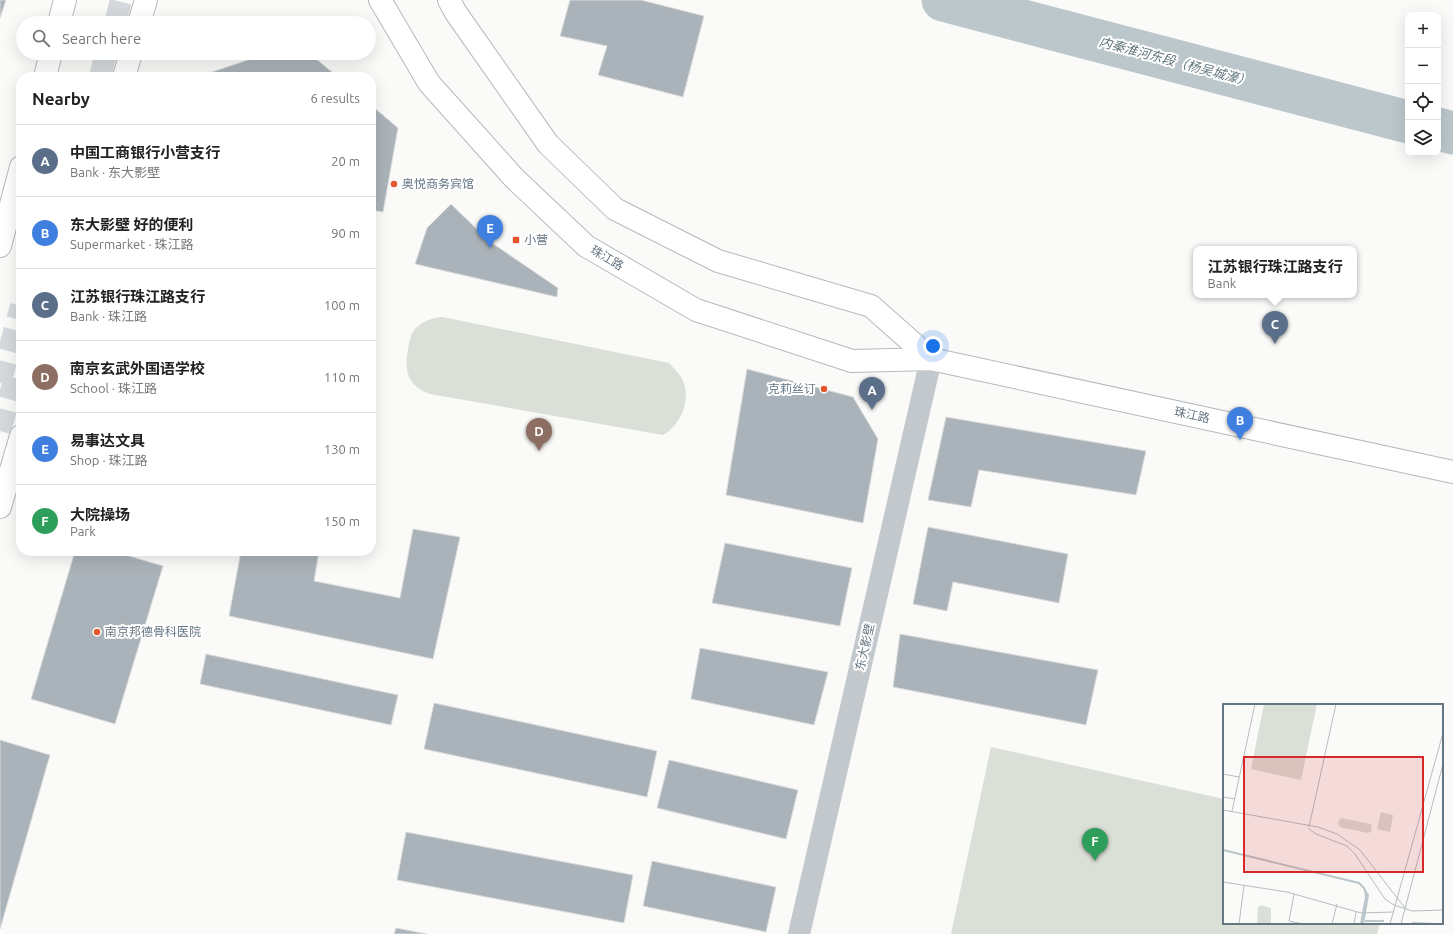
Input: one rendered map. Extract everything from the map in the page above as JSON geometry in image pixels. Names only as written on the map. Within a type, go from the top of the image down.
[{"type":"main road","points":[[61,16],[65,0]]},
{"type":"main road","points":[[142,16],[146,0]]},
{"type":"main road","name":"珠江路","points":[[380,0],[429,83],[514,178],[586,246],[696,310],[852,361],[931,359],[1453,472]]},
{"type":"main road","name":"珠江路","points":[[449,0],[456,13],[548,144],[615,209],[718,261],[871,306],[931,359]]},
{"type":"main road","points":[[46,72],[49,60]]},
{"type":"main road","points":[[125,72],[129,60]]},
{"type":"main road","points":[[0,246],[16,186]]},
{"type":"main road","points":[[0,507],[16,453]]},
{"type":"street","name":"东大影壁","points":[[799,934],[931,359]]},
{"type":"shaded area","points":[[442,317],[669,363],[683,381],[686,396],[683,411],[675,425],[663,435],[430,394],[417,387],[409,377],[407,371],[408,347],[412,334],[418,326],[427,320]]},
{"type":"shaded area","points":[[991,747],[1223,799],[1223,924],[1380,924],[1377,934],[951,934]]},
{"type":"building","points":[[0,0],[6,0],[0,18]]},
{"type":"building","points":[[570,0],[641,0],[704,16],[683,97],[598,75],[607,46],[560,36]]},
{"type":"building","points":[[248,60],[317,60],[332,72],[212,72]]},
{"type":"building","points":[[376,109],[398,128],[383,212],[376,211]]},
{"type":"building","points":[[451,204],[489,241],[558,288],[557,297],[415,264],[427,228]]},
{"type":"building","points":[[747,369],[853,397],[878,439],[863,523],[726,495]]},
{"type":"building","points":[[946,417],[1146,451],[1136,495],[979,470],[971,507],[928,500]]},
{"type":"building","points":[[928,527],[1068,554],[1059,603],[953,582],[947,611],[913,604]]},
{"type":"building","points":[[413,529],[460,537],[433,659],[229,616],[240,556],[318,556],[314,581],[400,598]]},
{"type":"building","points":[[725,543],[852,568],[840,626],[712,603]]},
{"type":"building","name":"南京邦德骨科医院","points":[[74,556],[129,556],[163,566],[115,724],[31,699]]},
{"type":"building","points":[[900,634],[1098,670],[1086,725],[893,687]]},
{"type":"building","points":[[700,648],[828,672],[814,725],[691,699]]},
{"type":"building","points":[[206,654],[398,695],[391,725],[200,684]]},
{"type":"building","points":[[434,703],[657,751],[647,797],[424,749]]},
{"type":"building","points":[[0,740],[50,755],[0,929]]},
{"type":"building","points":[[669,760],[798,790],[786,839],[657,808]]},
{"type":"building","points":[[406,832],[633,875],[624,923],[397,880]]},
{"type":"building","points":[[652,861],[776,887],[766,932],[643,906]]},
{"type":"building","points":[[396,928],[427,934],[394,934]]},
{"type":"waterway","name":"内秦淮河东段（杨吴城濠）","points":[[943,0],[1405,121]]},
{"type":"waterway","name":"内秦淮河东段（杨吴城濠）","points":[[1441,130],[1453,133]]},
{"type":"tunnel","points":[[117,16],[121,0]]},
{"type":"tunnel","points":[[101,72],[104,60]]},
{"type":"tunnel","points":[[0,383],[16,324]]},
{"type":"tunnel","points":[[0,431],[16,373]]},
{"type":"place","name":"奥悦商务宾馆","points":[[394,184]]},
{"type":"place","name":"小营","points":[[516,240]]},
{"type":"place","name":"易事达文具","points":[[490,248]]},
{"type":"place","name":"江苏银行珠江路支行","points":[[1275,344]]},
{"type":"place","name":"克莉丝订","points":[[824,389]]},
{"type":"place","name":"中国工商银行小营支行","points":[[872,410]]},
{"type":"place","name":"东大影壁 好的便利","points":[[1240,440]]},
{"type":"place","name":"南京玄武外国语学校","points":[[539,451]]},
{"type":"place","name":"南京邦德骨科医院","points":[[97,632]]},
{"type":"place","name":"大院操场","points":[[1095,861]]}]
